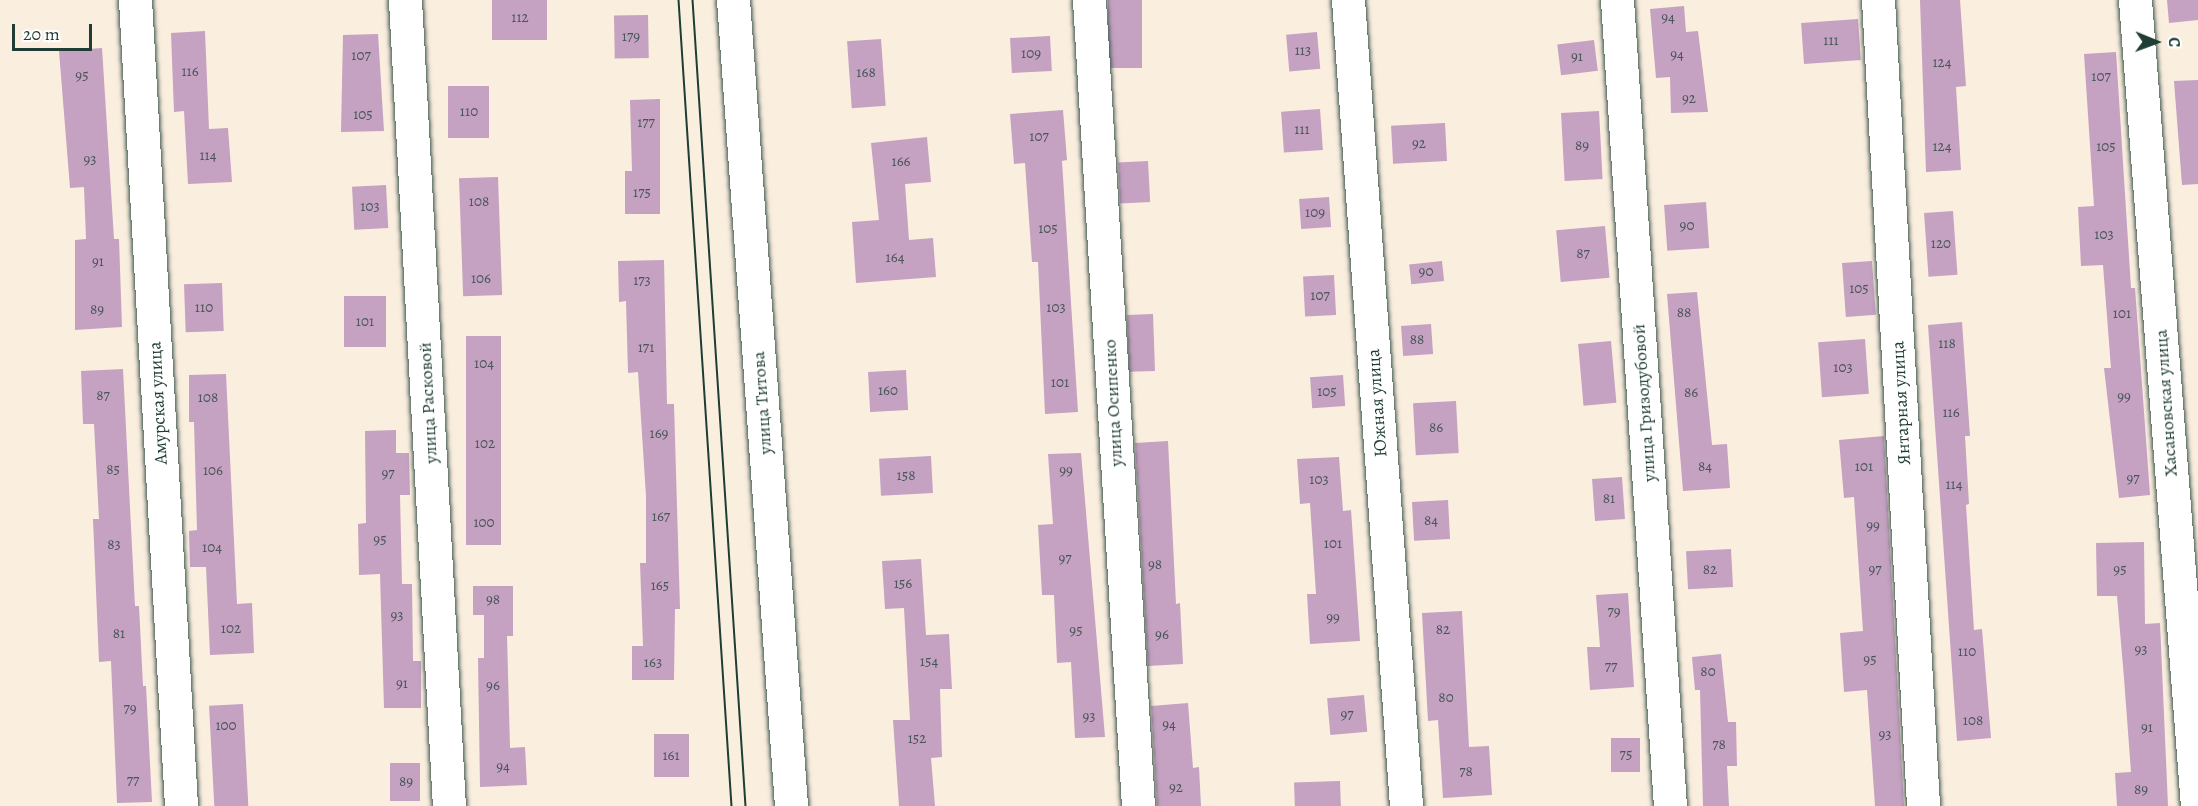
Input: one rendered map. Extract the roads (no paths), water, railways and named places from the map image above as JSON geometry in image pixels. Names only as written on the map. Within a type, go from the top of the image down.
[{"type":"street","name":"Амурская улица","points":[[135,0],[181,806]]},
{"type":"street","name":"улица Расковой","points":[[405,0],[449,806]]},
{"type":"street","name":"улица Титова","points":[[733,0],[791,806]]},
{"type":"street","name":"улица Осипенко","points":[[1089,0],[1138,806]]},
{"type":"street","name":"Южная улица","points":[[1348,0],[1406,806]]},
{"type":"street","name":"улица Гризодубовой","points":[[1617,0],[1670,806]]},
{"type":"street","name":"Янтарная улица","points":[[1878,0],[1923,806]]},
{"type":"street","name":"Хасановская улица","points":[[2135,0],[2197,806]]},
{"type":"tram line","points":[[679,0],[732,806]]},
{"type":"tram line","points":[[693,0],[746,806]]}]
